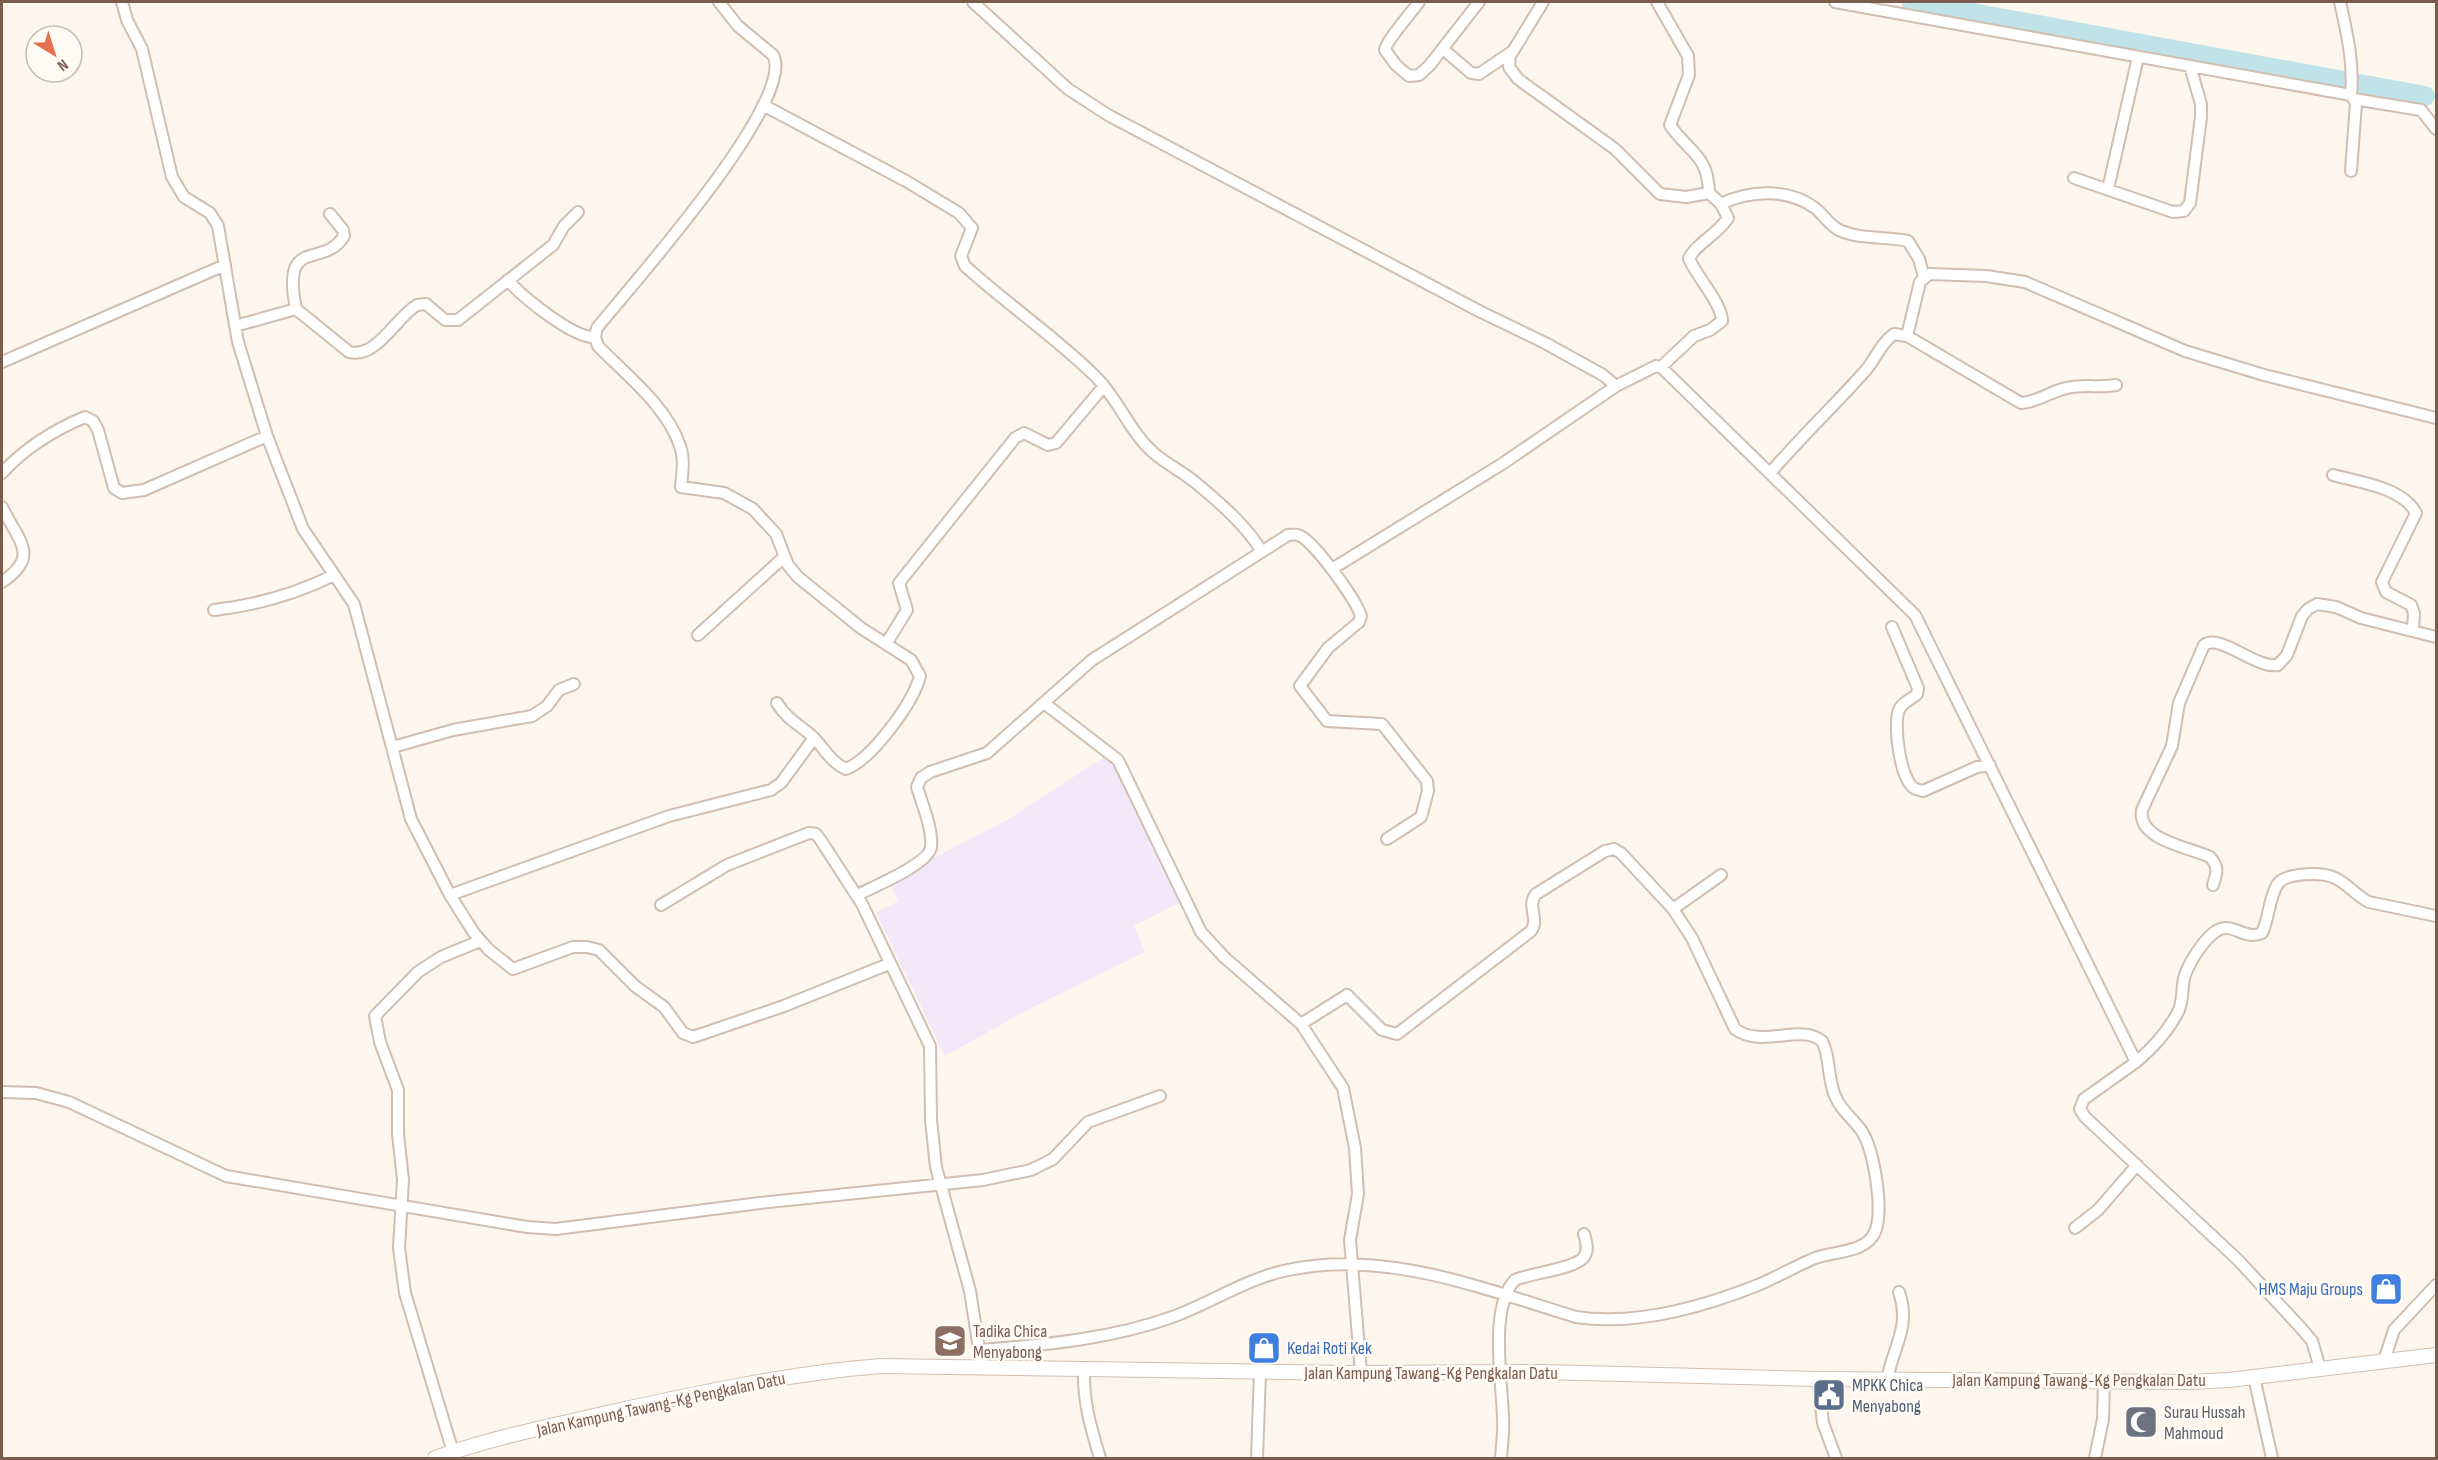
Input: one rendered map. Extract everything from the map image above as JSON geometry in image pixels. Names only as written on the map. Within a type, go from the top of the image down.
[{"type":"street","points":[[122,2],[127,20],[142,49],[172,177],[183,197],[210,213],[218,226],[235,326],[267,436],[303,529],[354,604],[411,819],[450,896],[480,941],[513,969],[573,947],[599,950],[635,986],[664,1007],[683,1033],[693,1037],[784,1006],[889,964]]},
{"type":"street","points":[[719,2],[738,26],[768,49],[776,61],[762,105],[736,152],[653,263],[597,328],[595,337],[598,346],[653,403],[675,433],[681,447],[683,463],[681,487],[704,488],[724,493],[753,509],[782,543],[784,557],[798,577],[861,628],[911,660],[920,676],[912,699],[855,765],[846,769],[837,765],[814,738],[794,725],[777,703]]},
{"type":"street","points":[[973,2],[1068,89],[1108,115],[1545,343],[1603,375],[1616,386]]},
{"type":"street","points":[[1419,2],[1404,24],[1385,43],[1385,50],[1396,65],[1409,76],[1419,75],[1443,49],[1479,2]]},
{"type":"street","points":[[1543,2],[1513,51],[1509,68],[1518,79],[1615,149],[1660,194],[1686,197],[1709,193]]},
{"type":"street","points":[[1657,2],[1688,57],[1689,75],[1670,125],[1697,155],[1708,172],[1709,193],[1722,204],[1728,218],[1720,231],[1692,251],[1689,259],[1700,280],[1722,309],[1722,321],[1710,330],[1694,336],[1661,367]]},
{"type":"street","points":[[1835,2],[2352,95],[2421,110],[2436,129]]},
{"type":"street","points":[[2340,2],[2353,71],[2351,171]]},
{"type":"street","points":[[1443,49],[1471,73],[1479,74],[1513,51]]},
{"type":"street","points":[[2108,189],[2138,57]]},
{"type":"street","points":[[2074,178],[2173,212],[2179,212],[2187,207],[2201,117],[2201,104],[2190,66]]},
{"type":"street","points":[[762,105],[874,162],[959,213],[972,228],[971,236],[961,256],[965,266],[1104,386],[1122,407],[1132,429],[1143,442],[1168,465],[1196,482],[1251,534],[1262,552]]},
{"type":"street","points":[[1722,204],[1740,195],[1762,192],[1803,200],[1817,209],[1837,229],[1862,237],[1886,236],[1908,240],[1919,259],[1923,277]]},
{"type":"street","points":[[330,214],[344,236],[333,247],[303,258],[297,263],[293,278],[296,309],[349,352],[355,353],[374,345],[417,305],[426,304],[445,320],[458,320],[553,245],[564,226],[578,212]]},
{"type":"street","points":[[2,362],[225,265]]},
{"type":"street","points":[[1907,336],[1920,282],[1929,274],[1986,276],[2025,282],[2185,351],[2294,383],[2436,418]]},
{"type":"street","points":[[508,280],[537,308],[581,335],[595,337]]},
{"type":"street","points":[[235,326],[296,309]]},
{"type":"street","points":[[1771,472],[1810,427],[1866,370],[1888,338],[1894,334],[1907,336],[2021,403],[2041,400],[2068,388],[2102,388],[2116,385]]},
{"type":"street","points":[[1332,569],[1502,464],[1616,386],[1656,366],[1661,367],[1915,615],[2136,1062]]},
{"type":"street","points":[[886,644],[907,610],[899,583],[1008,446],[1019,434],[1024,433],[1048,445],[1056,443],[1104,386]]},
{"type":"street","points":[[2,473],[30,448],[68,424],[84,417],[93,422],[98,430],[114,488],[122,493],[144,490],[267,436]]},
{"type":"street","points":[[2332,476],[2387,490],[2408,503],[2416,513],[2382,582],[2386,591],[2411,604],[2414,613],[2413,630]]},
{"type":"street","points":[[2,507],[22,545],[25,556],[22,566],[2,582]]},
{"type":"street","points":[[857,895],[921,861],[930,852],[930,839],[917,787],[921,778],[930,772],[987,753],[1092,660],[1288,535],[1297,534],[1332,569],[1362,615],[1359,622],[1328,648],[1300,686],[1327,721],[1382,724],[1423,774],[1428,791],[1421,817],[1388,839]]},
{"type":"street","points":[[698,635],[784,557]]},
{"type":"street","points":[[214,610],[252,606],[292,594],[334,574]]},
{"type":"street","points":[[2213,885],[2218,872],[2217,865],[2210,857],[2153,834],[2142,824],[2140,818],[2172,746],[2179,703],[2204,645],[2217,642],[2263,665],[2278,665],[2287,655],[2302,616],[2317,604],[2336,607],[2361,618],[2436,637]]},
{"type":"street","points":[[1892,627],[1918,688],[1917,694],[1901,706],[1898,712],[1899,751],[1908,781],[1914,789],[1923,791],[1977,767],[1990,765]]},
{"type":"street","points":[[393,747],[453,730],[532,716],[547,706],[559,690],[574,684]]},
{"type":"street","points":[[1044,703],[1118,760],[1201,932],[1224,957],[1301,1024],[1343,1088],[1349,1109],[1358,1194],[1350,1233],[1361,1373]]},
{"type":"street","points":[[450,896],[669,816],[771,790],[781,783],[814,738]]},
{"type":"street","points":[[661,905],[727,865],[809,833],[816,834],[820,839],[857,895],[930,1046],[931,1120],[941,1185],[970,1291],[982,1368]]},
{"type":"street","points":[[979,1350],[1032,1346],[1110,1334],[1173,1316],[1270,1274],[1290,1269],[1392,1267],[1420,1272],[1576,1317],[1596,1320],[1637,1317],[1690,1306],[1744,1290],[1829,1253],[1856,1249],[1865,1244],[1876,1230],[1878,1200],[1869,1146],[1862,1131],[1836,1099],[1822,1041],[1810,1035],[1756,1039],[1735,1029],[1692,938],[1673,909],[1621,853],[1614,849],[1605,851],[1536,894],[1531,903],[1534,920],[1531,931],[1397,1034],[1382,1030],[1347,995],[1301,1024]]},
{"type":"street","points":[[1673,909],[1721,875]]},
{"type":"street","points":[[2320,1368],[2312,1341],[2301,1328],[2238,1260],[2085,1117],[2080,1108],[2084,1099],[2136,1062],[2160,1038],[2181,1003],[2185,975],[2209,937],[2221,928],[2254,937],[2262,933],[2275,890],[2279,882],[2288,877],[2335,878],[2369,902],[2436,916]]},
{"type":"street","points":[[453,1452],[405,1293],[399,1248],[402,1204],[398,1090],[380,1042],[375,1016],[417,972],[441,957],[480,941]]},
{"type":"street","points":[[2,1092],[36,1093],[69,1102],[226,1176],[527,1227],[556,1229],[760,1203],[992,1178],[1044,1165],[1053,1159],[1088,1122],[1160,1096]]},
{"type":"street","points":[[2075,1228],[2098,1210],[2137,1165]]},
{"type":"street","points":[[1502,1458],[1500,1333],[1505,1296],[1515,1280],[1575,1263],[1584,1258],[1587,1248],[1584,1233]]},
{"type":"street","points":[[2384,1361],[2394,1330],[2436,1286]]},
{"type":"street","points":[[1887,1380],[1890,1363],[1904,1324],[1899,1292]]},
{"type":"street","name":"Jalan Kampung Tawang-Kg Pengkalan Datu","points":[[435,1458],[511,1435],[715,1389],[802,1375],[881,1366],[1361,1373],[1501,1371],[1818,1379],[2189,1382],[2254,1377],[2436,1355]]},
{"type":"street","points":[[1084,1370],[1083,1395],[1100,1458]]},
{"type":"street","points":[[1257,1458],[1260,1372]]},
{"type":"street","points":[[2254,1377],[2272,1458]]},
{"type":"street","points":[[1818,1379],[1823,1423],[1836,1458]]},
{"type":"street","points":[[2095,1458],[2103,1419],[2104,1382]]},
{"type":"shaded area","points":[[1109,754],[1181,902],[1134,926],[1145,952],[1031,1008],[945,1056],[876,913],[898,901],[889,881],[1007,820]]},
{"type":"waterway","points":[[1912,2],[2425,96]]},
{"type":"place","name":"HMS Maju Groups","points":[[2386,1289]]},
{"type":"place","name":"Tadika Chica Menyabong","points":[[950,1341]]},
{"type":"place","name":"Kedai Roti Kek","points":[[1264,1348]]},
{"type":"place","name":"MPKK Chica Menyabong","points":[[1829,1395]]},
{"type":"place","name":"Surau Hussah Mahmoud","points":[[2141,1422]]}]
